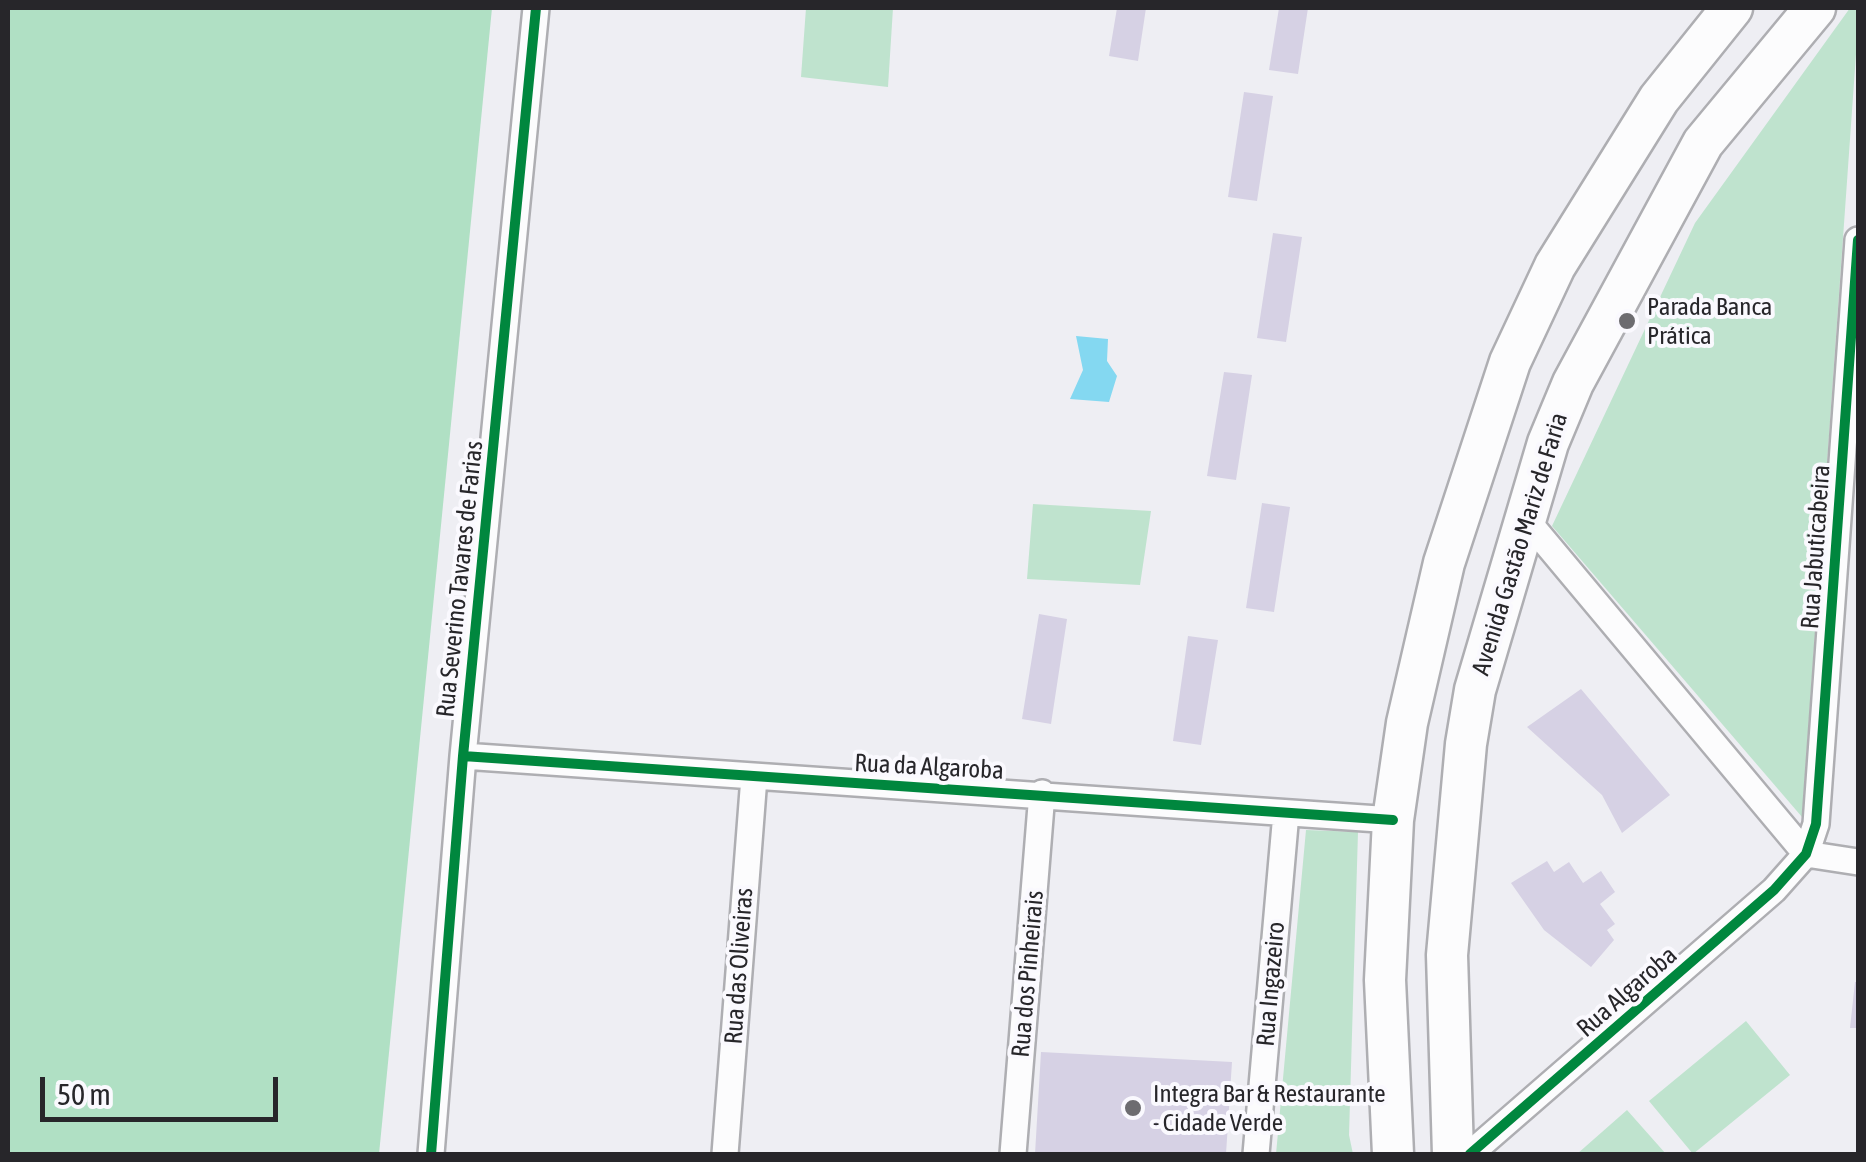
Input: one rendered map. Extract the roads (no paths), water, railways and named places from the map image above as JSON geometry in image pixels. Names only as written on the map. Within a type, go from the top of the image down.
[{"type":"main road","points":[[1393,1154],[1386,980],[1393,820],[1407,723],[1444,563],[1510,362],[1556,266],[1659,99],[1732,8]]},
{"type":"main road","name":"Avenida Gastão Mariz de Faria","points":[[1453,1154],[1447,955],[1460,793],[1474,690],[1525,518],[1573,383],[1684,176],[1703,143],[1816,8]]},
{"type":"main road","points":[[1444,563],[1472,538],[1486,538],[1500,548],[1507,577]]},
{"type":"main road","points":[[1391,1109],[1403,1126],[1415,1129],[1436,1124],[1450,1106]]},
{"type":"street","name":"Rua Severino Tavares de Farias","points":[[432,1154],[462,756],[536,8]]},
{"type":"street","name":"Rua Jabuticabeira","points":[[1806,854],[1816,824],[1858,240]]},
{"type":"street","points":[[1525,518],[1806,854],[1858,862]]},
{"type":"street","name":"Rua da Algaroba","points":[[462,756],[1393,820]]},
{"type":"street","name":"Rua das Oliveiras","points":[[725,1154],[754,777]]},
{"type":"street","name":"Rua dos Pinheirais","points":[[1014,1154],[1042,794]]},
{"type":"street","name":"Rua Ingazeiro","points":[[1256,1154],[1286,813]]},
{"type":"street","name":"Rua Algaroba","points":[[1470,1154],[1774,890],[1806,854]]},
{"type":"water","points":[[1076,336],[1108,339],[1107,361],[1117,376],[1109,402],[1070,399],[1083,370]]},
{"type":"place","name":"Parada Banca Prática","points":[[1627,321]]},
{"type":"place","name":"Integra Bar & Restaurante - Cidade Verde","points":[[1133,1108]]}]
